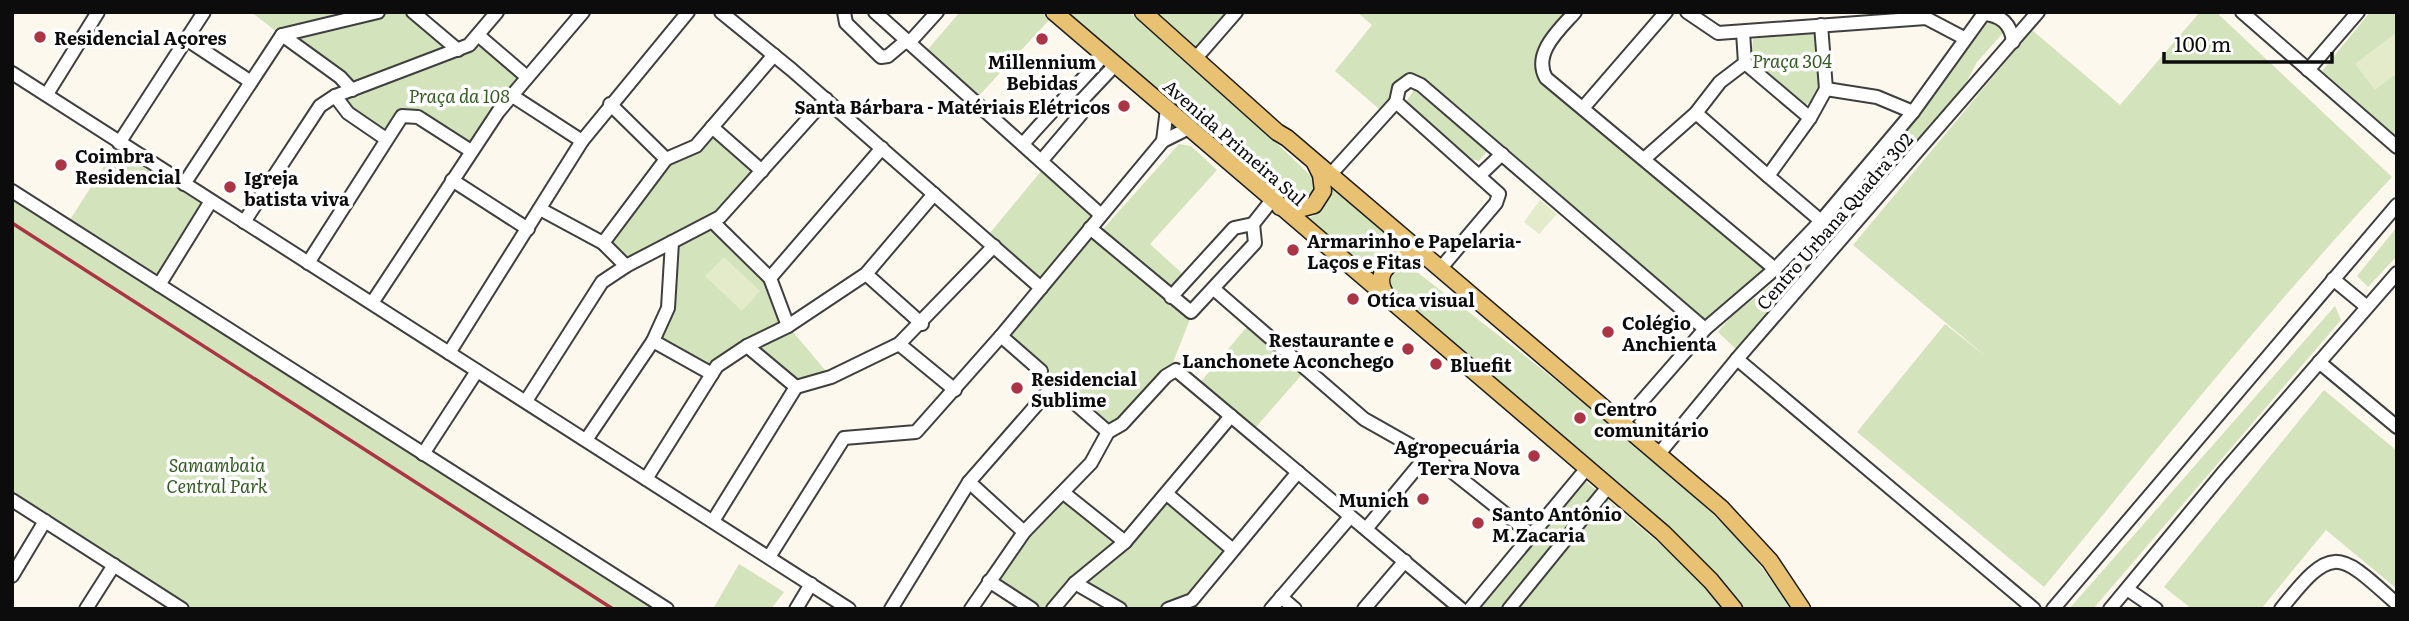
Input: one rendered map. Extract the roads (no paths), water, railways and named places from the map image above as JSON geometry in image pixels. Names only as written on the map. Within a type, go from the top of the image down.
[{"type":"main road","name":"Avenida Primeira Sul","points":[[1054,12],[1587,468],[1686,555],[1734,609]]},
{"type":"main road","name":"Avenida Primeira Sul","points":[[1143,12],[1742,529],[1770,561],[1802,609]]},
{"type":"main road","points":[[1276,204],[1299,209],[1314,205],[1323,191],[1315,162]]},
{"type":"main road","points":[[1386,295],[1382,283],[1388,265],[1399,256],[1420,253]]},
{"type":"street","points":[[47,94],[98,12]]},
{"type":"street","points":[[120,143],[204,12]]},
{"type":"street","points":[[184,184],[282,34],[378,12]]},
{"type":"street","points":[[413,12],[458,50]]},
{"type":"street","points":[[244,222],[313,113],[335,96],[458,50],[478,35],[497,12]]},
{"type":"street","points":[[372,303],[471,151],[511,95],[583,12]]},
{"type":"street","points":[[721,12],[826,99],[1041,288]]},
{"type":"street","points":[[844,12],[846,23],[881,57],[888,56],[908,42],[937,12]]},
{"type":"street","points":[[875,12],[1101,215]]},
{"type":"street","points":[[1196,58],[1236,12]]},
{"type":"street","points":[[1575,12],[1544,52],[1542,66],[1546,78],[1774,269]]},
{"type":"street","points":[[1583,108],[1666,12]]},
{"type":"street","points":[[1688,12],[1718,33],[1821,25],[1837,18],[1926,18],[1964,38]]},
{"type":"street","points":[[2242,12],[2397,147]]},
{"type":"street","points":[[2308,70],[2358,12]]},
{"type":"street","points":[[1984,13],[2002,19],[2010,29],[2013,42]]},
{"type":"street","name":"Centro Urbana Quadra 302","points":[[1622,424],[1705,329],[1774,269],[1821,221],[1913,112],[1984,13]]},
{"type":"street","name":"Centro Urbana Quadra 302","points":[[1658,455],[1737,359],[2013,42],[2033,13]]},
{"type":"street","points":[[449,352],[582,141],[680,15]]},
{"type":"street","points":[[1768,176],[1810,118],[1826,89],[1821,25]]},
{"type":"street","points":[[1742,32],[1745,63],[1810,118]]},
{"type":"street","points":[[282,34],[340,77],[352,90]]},
{"type":"street","points":[[478,35],[527,77]]},
{"type":"street","points":[[186,39],[251,82]]},
{"type":"street","points":[[603,243],[666,159],[691,150],[774,55]]},
{"type":"street","points":[[1023,144],[1062,98],[1079,95],[1110,60]]},
{"type":"street","points":[[1644,159],[1696,113],[1720,82],[1745,63]]},
{"type":"street","points":[[12,90],[16,75],[849,609]]},
{"type":"street","points":[[1330,175],[1396,102],[1399,88],[1408,81],[1414,81],[1705,329]]},
{"type":"street","points":[[1826,89],[1865,94],[1913,112]]},
{"type":"street","points":[[511,95],[582,141]]},
{"type":"street","points":[[1042,160],[1081,114],[1079,95]]},
{"type":"street","points":[[335,96],[348,113],[386,139]]},
{"type":"street","points":[[526,401],[602,282],[626,266],[713,222],[826,99]]},
{"type":"street","points":[[1396,102],[1498,191],[1498,200],[1440,269]]},
{"type":"street","points":[[610,104],[666,159]]},
{"type":"street","points":[[1163,141],[1167,109]]},
{"type":"street","points":[[1696,113],[1821,221]]},
{"type":"street","points":[[308,263],[402,116],[415,116],[471,151]]},
{"type":"street","points":[[712,127],[762,171]]},
{"type":"street","points":[[769,556],[845,438],[915,432],[955,390],[1163,141],[1189,128]]},
{"type":"street","points":[[770,278],[882,148]]},
{"type":"street","points":[[1480,175],[1502,154]]},
{"type":"street","points":[[452,180],[528,229]]},
{"type":"street","points":[[12,191],[667,609]]},
{"type":"street","points":[[646,479],[712,374],[725,359],[788,326],[866,274],[934,194]]},
{"type":"street","points":[[159,285],[211,201]]},
{"type":"street","points":[[1171,297],[1234,228],[1253,224],[1276,204]]},
{"type":"street","points":[[2053,609],[2397,205]]},
{"type":"street","points":[[540,209],[603,243],[626,266]]},
{"type":"street","points":[[713,222],[770,278],[788,326]]},
{"type":"street","points":[[1090,228],[1171,297],[1193,312],[1255,243],[1253,224]]},
{"type":"street","points":[[586,440],[653,341],[668,307],[672,242]]},
{"type":"street","points":[[713,521],[796,387],[831,377],[899,344],[922,324],[994,246]]},
{"type":"street","points":[[2110,609],[2397,273]]},
{"type":"street","points":[[866,274],[922,324]]},
{"type":"street","points":[[2333,279],[2367,307]]},
{"type":"street","points":[[1215,290],[1364,419],[1428,454],[1533,536]]},
{"type":"street","points":[[1001,336],[1041,371]]},
{"type":"street","points":[[653,341],[712,374]]},
{"type":"street","points":[[899,344],[955,390]]},
{"type":"street","points":[[747,346],[796,387]]},
{"type":"street","points":[[1737,359],[2034,609]]},
{"type":"street","points":[[2319,362],[2397,427]]},
{"type":"street","points":[[423,454],[477,370]]},
{"type":"street","points":[[971,609],[1024,532],[1065,494],[1091,463],[1108,432],[1122,424],[1166,376],[1176,370],[1461,609]]},
{"type":"street","points":[[891,609],[970,482],[1040,399],[1053,391],[1062,392],[1108,432]]},
{"type":"street","points":[[1053,609],[1075,583],[1125,542],[1231,416]]},
{"type":"street","points":[[1366,529],[1428,454]]},
{"type":"street","points":[[1470,609],[1587,468]]},
{"type":"street","points":[[1168,609],[1196,605],[1233,550],[1298,472]]},
{"type":"street","points":[[970,482],[1024,532]]},
{"type":"street","points":[[1508,609],[1608,487]]},
{"type":"street","points":[[1065,494],[1125,542]]},
{"type":"street","points":[[1167,494],[1233,550]]},
{"type":"street","points":[[12,500],[181,609]]},
{"type":"street","points":[[1271,609],[1350,517]]},
{"type":"street","points":[[12,576],[16,561],[45,521]]},
{"type":"street","points":[[1364,609],[1405,561]]},
{"type":"street","points":[[2281,609],[2310,572],[2329,561],[2350,564],[2397,604]]},
{"type":"street","points":[[89,608],[114,565]]},
{"type":"street","points":[[989,581],[1032,609]]},
{"type":"street","points":[[1075,583],[1119,609]]},
{"type":"street","points":[[796,609],[811,584]]},
{"type":"street","points":[[2127,589],[2156,609]]},
{"type":"street","points":[[1281,597],[1295,609]]},
{"type":"railway","points":[[12,223],[613,609]]},
{"type":"place","name":"Residencial Açores","points":[[40,37]]},
{"type":"place","name":"Millennium Bebidas","points":[[1042,39]]},
{"type":"place","name":"Santa Bárbara - Matériais Elétricos","points":[[1124,106]]},
{"type":"place","name":"Coimbra Residencial","points":[[61,165]]},
{"type":"place","name":"Igreja batista viva","points":[[230,187]]},
{"type":"place","name":"Armarinho e Papelaria- Laços e Fitas","points":[[1293,250]]},
{"type":"place","name":"Otíca visual","points":[[1353,299]]},
{"type":"place","name":"Colégio Anchienta","points":[[1608,332]]},
{"type":"place","name":"Restaurante e Lanchonete Aconchego","points":[[1408,349]]},
{"type":"place","name":"Bluefit","points":[[1436,364]]},
{"type":"place","name":"Residencial Sublime","points":[[1017,388]]},
{"type":"place","name":"Centro comunitário","points":[[1580,418]]},
{"type":"place","name":"Agropecuária Terra Nova","points":[[1534,456]]},
{"type":"place","name":"Munich","points":[[1423,499]]},
{"type":"place","name":"Santo Antônio M.Zacaria","points":[[1478,523]]},
{"type":"park label","name":"Praça 304","points":[[1792,60]]},
{"type":"park label","name":"Praça da 108","points":[[459,95]]},
{"type":"park label","name":"Samambaia Central Park","points":[[217,474]]}]
